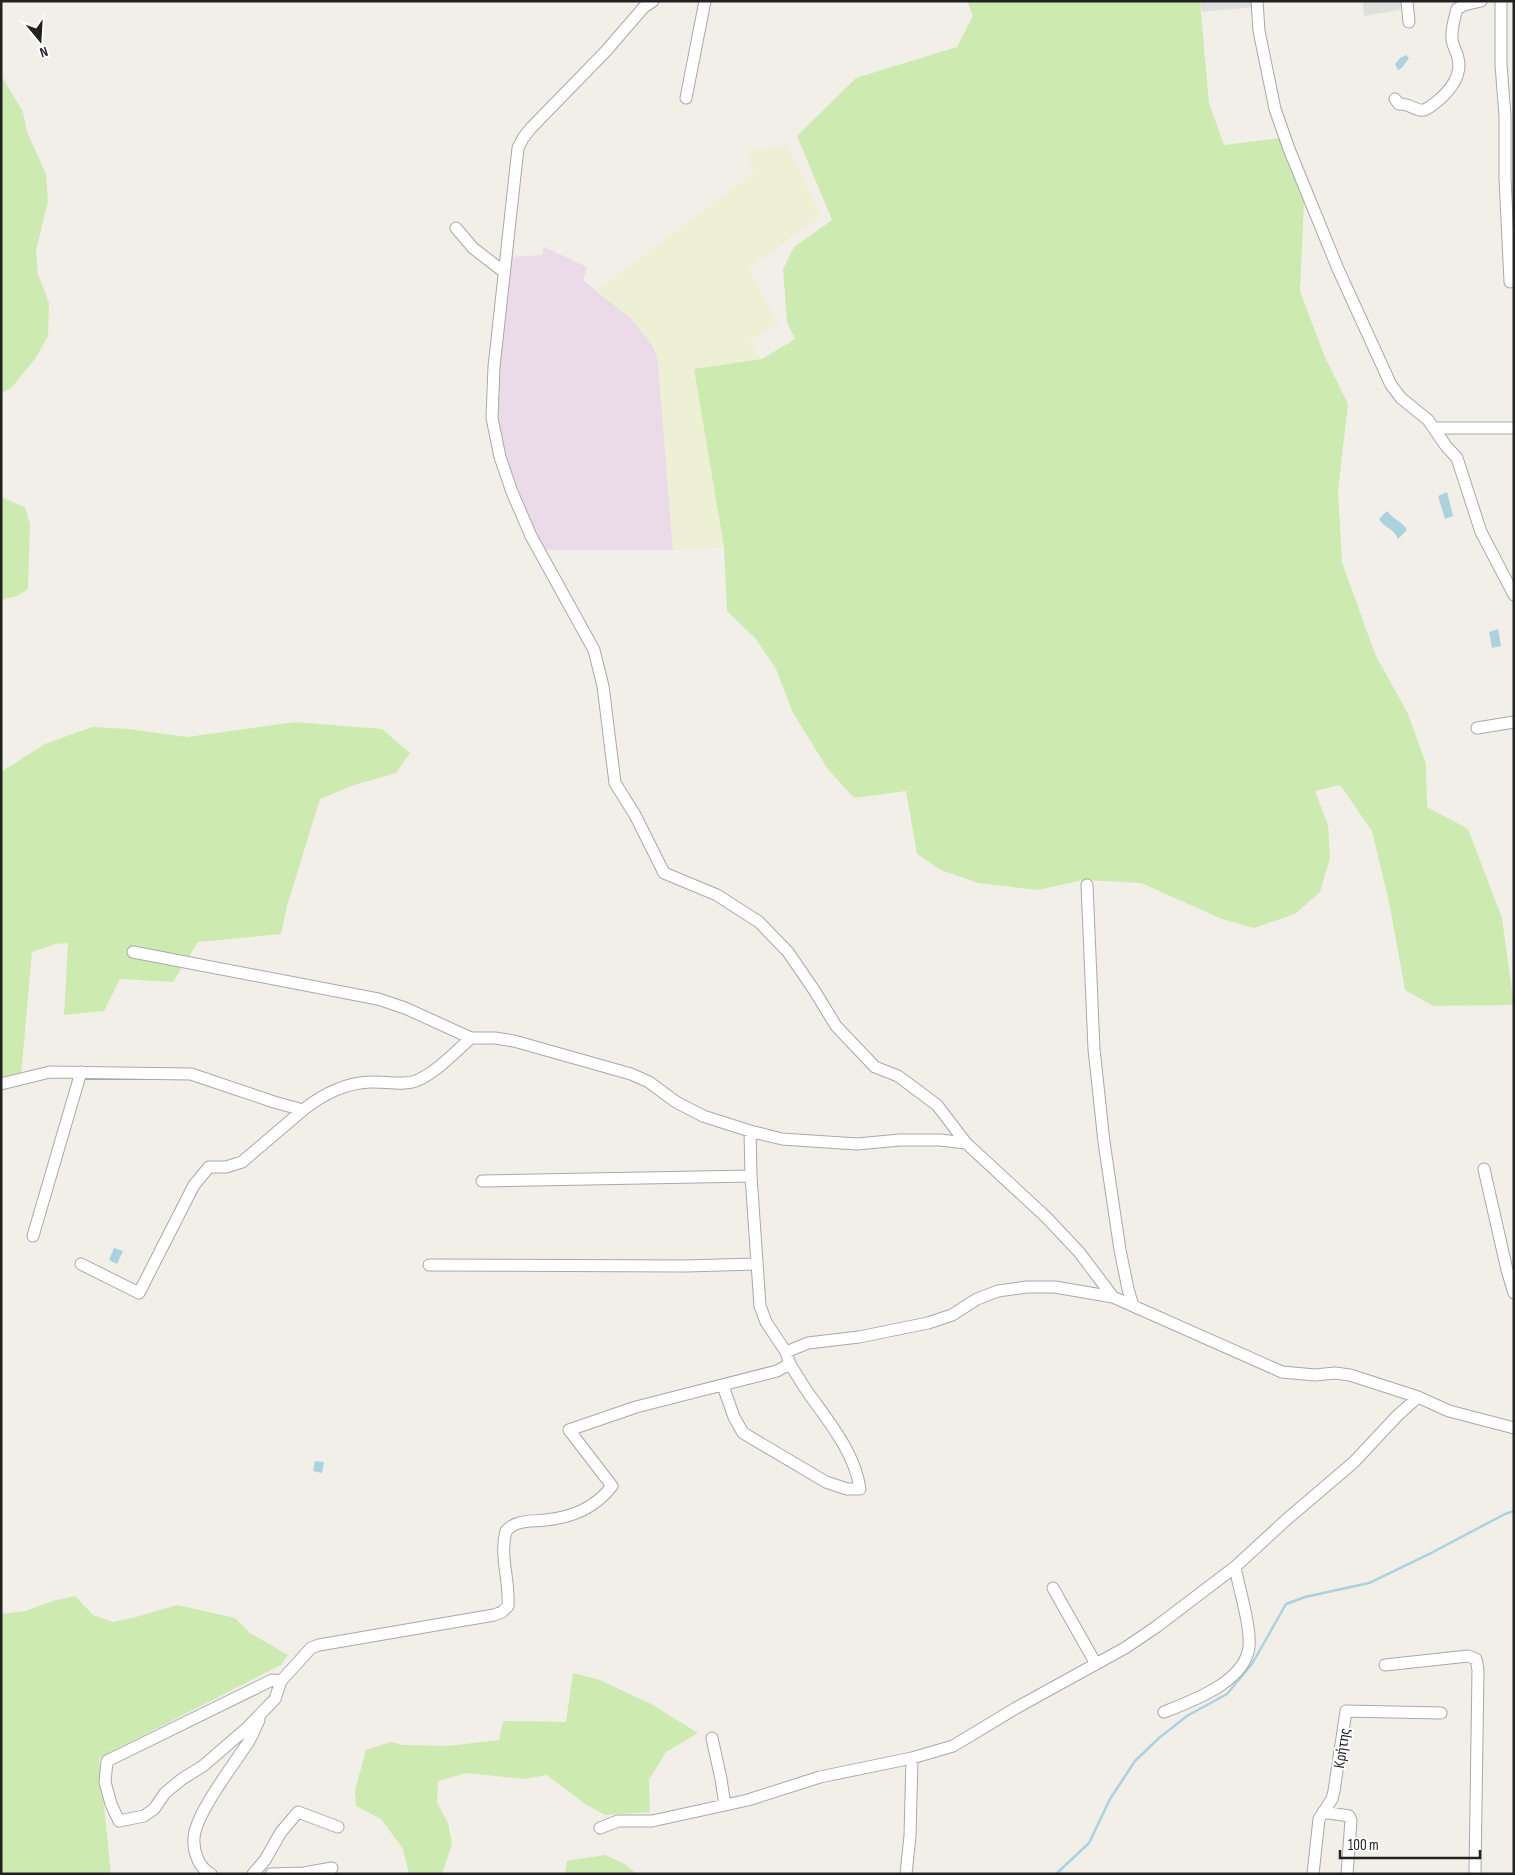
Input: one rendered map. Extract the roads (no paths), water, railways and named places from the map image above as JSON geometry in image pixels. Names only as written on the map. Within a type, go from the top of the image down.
[{"type":"street","points":[[653,1],[644,7],[523,138],[518,148],[494,367],[492,418],[500,457],[530,536],[594,650],[603,686],[615,783],[635,815],[664,873],[717,895],[759,922],[788,952],[836,1026],[875,1067],[898,1076],[937,1105],[966,1143],[1079,1252],[1113,1297]]},
{"type":"street","points":[[686,98],[705,1]]},
{"type":"street","points":[[1257,1],[1259,31],[1275,109],[1289,149],[1338,269],[1391,385],[1401,398],[1428,420],[1457,458],[1481,532],[1514,595]]},
{"type":"street","points":[[1407,1],[1409,22]]},
{"type":"street","points":[[1395,99],[1399,104],[1406,104],[1416,110],[1422,110],[1429,108],[1447,92],[1452,86],[1459,68],[1452,40],[1452,27],[1457,9],[1464,5],[1481,1]]},
{"type":"street","points":[[1501,1],[1502,80],[1505,116],[1504,178],[1510,282]]},
{"type":"street","points":[[456,228],[473,248],[504,272]]},
{"type":"street","points":[[1435,428],[1514,428]]},
{"type":"street","points":[[1478,728],[1514,722]]},
{"type":"street","points":[[1087,885],[1094,1049],[1104,1142],[1120,1250],[1133,1306]]},
{"type":"street","points":[[133,952],[378,999],[405,1008],[471,1038],[494,1038],[514,1041],[632,1074],[649,1082],[689,1110],[750,1131],[782,1139],[857,1144],[920,1140],[966,1143]]},
{"type":"street","points":[[81,1264],[140,1292],[174,1223],[201,1176],[209,1167],[226,1167],[242,1162],[303,1110],[319,1098],[336,1089],[351,1084],[370,1082],[394,1083],[414,1081],[432,1072],[471,1038]]},
{"type":"street","points":[[1,1084],[50,1072],[191,1074],[303,1110]]},
{"type":"street","points":[[33,1236],[81,1072]]},
{"type":"street","points":[[723,1386],[734,1417],[743,1433],[826,1482],[847,1489],[860,1489],[858,1474],[843,1445],[790,1364],[786,1352],[766,1322],[760,1306],[756,1264],[750,1131]]},
{"type":"street","points":[[1484,1169],[1506,1270],[1514,1293]]},
{"type":"street","points":[[482,1181],[751,1176]]},
{"type":"street","points":[[429,1265],[659,1266],[756,1264]]},
{"type":"street","points":[[786,1352],[808,1343],[859,1337],[928,1323],[952,1315],[977,1299],[998,1291],[1027,1287],[1055,1287],[1113,1297],[1282,1372],[1315,1376],[1335,1373],[1350,1375],[1418,1397],[1449,1411],[1514,1428]]},
{"type":"street","points":[[282,1681],[272,1680],[107,1761],[105,1782],[111,1804],[119,1821],[144,1816],[154,1809],[165,1793],[182,1779],[203,1766],[264,1712],[275,1699],[282,1681],[311,1648],[502,1612],[508,1606],[509,1598],[504,1558],[506,1531],[516,1523],[572,1516],[603,1498],[612,1486],[569,1430],[636,1407],[777,1371],[790,1364]]},
{"type":"street","points":[[600,1828],[618,1821],[652,1821],[748,1800],[820,1777],[912,1758],[953,1746],[1016,1708],[1133,1643],[1235,1567],[1354,1462],[1397,1416],[1418,1397]]},
{"type":"street","points":[[1164,1712],[1197,1699],[1232,1677],[1244,1661],[1249,1647],[1247,1625],[1235,1567]]},
{"type":"street","points":[[1053,1588],[1096,1664]]},
{"type":"street","points":[[1385,1665],[1468,1656],[1476,1659],[1478,1670],[1475,1874]]},
{"type":"street","name":"Κρήτης","points":[[1313,1874],[1318,1828],[1323,1812],[1332,1799],[1334,1791],[1346,1711],[1441,1713]]},
{"type":"street","points":[[211,1874],[204,1870],[195,1854],[194,1837],[196,1829],[213,1795],[250,1739],[264,1712]]},
{"type":"street","points":[[712,1738],[725,1805]]},
{"type":"street","points":[[906,1874],[910,1836],[912,1758]]},
{"type":"street","points":[[253,1874],[265,1860],[281,1832],[298,1812],[338,1827]]},
{"type":"street","points":[[1323,1812],[1349,1816],[1351,1820],[1346,1874]]},
{"type":"street","points":[[271,1874],[332,1868]]},
{"type":"water","points":[[1406,55],[1409,58],[1402,68],[1398,70],[1395,64]]},
{"type":"water","points":[[1447,492],[1453,516],[1445,519],[1438,496]]},
{"type":"water","points":[[1387,511],[1407,530],[1398,539],[1379,519]]},
{"type":"water","points":[[1498,629],[1501,646],[1492,648],[1489,632]]},
{"type":"water","points":[[114,1248],[123,1251],[117,1264],[109,1260]]},
{"type":"water","points":[[315,1461],[324,1462],[322,1473],[313,1471]]},
{"type":"waterway","points":[[1056,1874],[1089,1843],[1110,1799],[1135,1761],[1159,1738],[1187,1716],[1227,1694],[1252,1664],[1286,1604],[1305,1597],[1369,1583],[1514,1511]]}]
